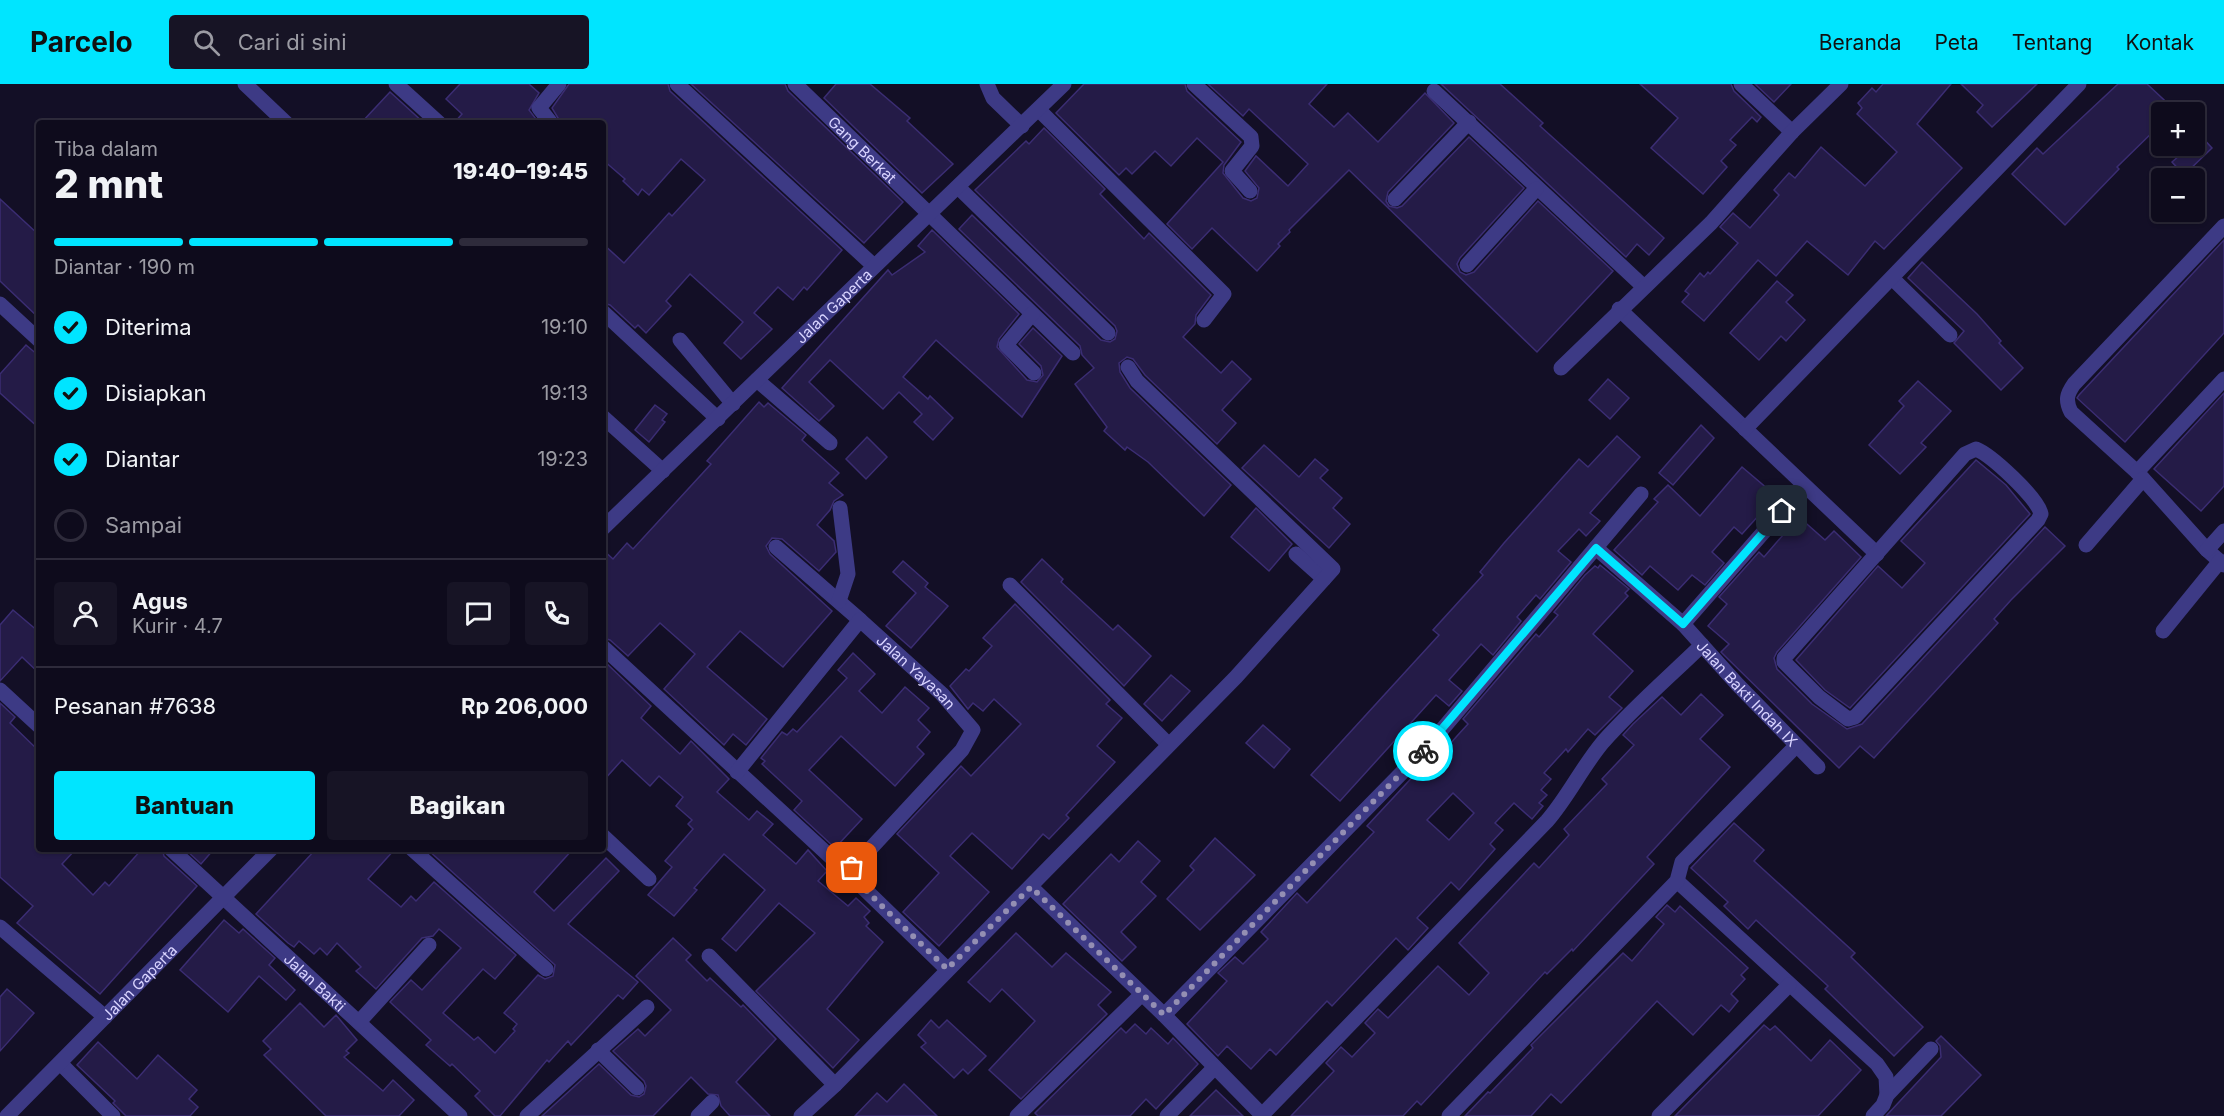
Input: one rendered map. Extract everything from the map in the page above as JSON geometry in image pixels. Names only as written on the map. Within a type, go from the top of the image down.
[{"type":"street","points":[[245,84],[283,120]]},
{"type":"street","points":[[396,84],[436,120]]},
{"type":"street","points":[[549,120],[539,108],[558,84]]},
{"type":"street","points":[[677,84],[874,266]]},
{"type":"street","name":"Gang Berkat","points":[[795,84],[1072,353]]},
{"type":"street","points":[[987,84],[993,98],[1022,126]]},
{"type":"street","name":"Jalan Gaperta","points":[[606,525],[874,266],[959,188],[1064,84]]},
{"type":"street","points":[[1194,84],[1251,137],[1252,146],[1232,171],[1250,191]]},
{"type":"street","points":[[1741,84],[1792,132]]},
{"type":"street","points":[[1561,368],[1711,223],[1792,132],[1841,84]]},
{"type":"street","points":[[1745,429],[1893,279],[2079,84]]},
{"type":"street","points":[[1434,91],[1469,122],[1536,189],[1644,286]]},
{"type":"street","points":[[1039,110],[1224,294],[1204,320]]},
{"type":"street","points":[[1395,199],[1469,122]]},
{"type":"street","points":[[959,188],[1108,333]]},
{"type":"street","points":[[1467,265],[1536,189]]},
{"type":"street","points":[[2163,631],[2222,563],[2207,550],[2140,476],[2071,412],[2067,404],[2067,394],[2224,226]]},
{"type":"street","points":[[1893,279],[1950,335]]},
{"type":"street","points":[[0,304],[36,337]]},
{"type":"street","points":[[1620,309],[1877,554]]},
{"type":"street","points":[[1032,314],[1006,345],[1034,373]]},
{"type":"street","points":[[606,315],[718,419]]},
{"type":"street","points":[[680,340],[733,404]]},
{"type":"street","points":[[801,1116],[835,1085],[1236,677],[1333,567],[1137,381],[1128,367]]},
{"type":"street","points":[[2086,545],[2140,476],[2224,379]]},
{"type":"street","points":[[757,380],[830,443]]},
{"type":"street","points":[[606,425],[663,471]]},
{"type":"street","points":[[1972,450],[1981,451],[2000,467],[2040,509],[2038,520],[1855,717],[1848,719],[1819,698],[1784,662],[1784,658],[1877,554],[1972,450]]},
{"type":"street","points":[[1164,1015],[1429,745],[1641,495]]},
{"type":"street","points":[[839,600],[848,574],[840,508]]},
{"type":"street","points":[[1683,624],[1782,511]]},
{"type":"street","points":[[2207,550],[2224,531]]},
{"type":"street","points":[[737,772],[860,620],[776,547]]},
{"type":"street","name":"Jalan Bakti Indah IX","points":[[1596,548],[1683,624],[1818,767]]},
{"type":"street","points":[[1296,554],[1324,579]]},
{"type":"street","points":[[1010,585],[1168,744]]},
{"type":"street","name":"Jalan Yayasan","points":[[848,873],[962,750],[973,730],[942,694],[860,620]]},
{"type":"street","points":[[1031,887],[1164,1015],[1263,1115],[1547,821],[1604,742],[1702,645]]},
{"type":"street","points":[[606,650],[848,873],[947,969]]},
{"type":"street","points":[[0,690],[36,723]]},
{"type":"street","points":[[1449,1116],[1677,881],[1682,862],[1796,746]]},
{"type":"street","points":[[606,839],[649,879]]},
{"type":"street","name":"Jalan Bakti","points":[[174,852],[460,1116]]},
{"type":"street","name":"Jalan Gaperta","points":[[7,1116],[61,1064],[268,852]]},
{"type":"street","points":[[415,852],[546,969]]},
{"type":"street","points":[[1677,881],[1877,1064],[1886,1077],[1887,1095]]},
{"type":"street","points":[[0,927],[105,1017]]},
{"type":"street","points":[[359,1022],[429,945]]},
{"type":"street","points":[[709,956],[835,1085]]},
{"type":"street","points":[[1659,1116],[1789,985]]},
{"type":"street","points":[[1019,1115],[1141,994]]},
{"type":"street","points":[[527,1116],[647,1007]]},
{"type":"street","points":[[1873,1116],[1883,1105],[1887,1095],[1931,1049]]},
{"type":"street","points":[[598,1050],[637,1088]]},
{"type":"street","points":[[61,1064],[113,1116]]},
{"type":"street","points":[[1167,1116],[1215,1068]]},
{"type":"street","points":[[698,1116],[712,1102]]},
{"type":"building","points":[[460,84],[529,84],[539,93],[529,110],[537,120],[457,120],[462,114],[446,99]]},
{"type":"building","points":[[569,84],[668,84],[670,91],[842,250],[807,290],[804,287],[793,300],[778,287],[754,313],[772,329],[741,359],[724,343],[743,322],[690,274],[666,301],[671,306],[646,333],[638,325],[635,328],[606,304],[606,247],[624,263],[669,213],[672,216],[705,180],[681,159],[649,195],[642,189],[638,195],[623,181],[625,179],[606,163],[606,120],[559,120],[552,108]]},
{"type":"building","points":[[691,84],[785,84],[788,91],[903,202],[864,243]]},
{"type":"building","points":[[836,84],[870,84],[910,118],[907,121],[953,164],[922,193],[824,98]]},
{"type":"building","points":[[1084,84],[1185,84],[1187,91],[1241,142],[1224,165],[1223,173],[1243,198],[1251,201],[1257,198],[1259,188],[1245,171],[1256,156],[1288,186],[1308,164],[1249,109],[1243,116],[1208,84],[1327,84],[1309,104],[1334,127],[1348,113],[1378,142],[1425,93],[1454,123],[1388,192],[1386,201],[1389,206],[1397,208],[1402,206],[1469,137],[1524,188],[1460,258],[1457,264],[1460,272],[1466,275],[1474,272],[1538,201],[1613,271],[1537,352],[1349,170],[1289,230],[1290,232],[1278,244],[1280,246],[1257,271],[1212,228],[1192,249],[1167,224],[1223,162],[1197,138],[1171,166],[1155,151],[1132,174],[1126,168],[1119,175],[1056,113]]},
{"type":"building","points":[[1441,84],[1500,84],[1543,123],[1540,126],[1664,238],[1649,255],[1637,244],[1626,257]]},
{"type":"building","points":[[1640,84],[1731,84],[1734,91],[1761,117],[1757,122],[1752,117],[1730,140],[1736,145],[1721,161],[1727,167],[1703,194],[1651,148],[1678,118]]},
{"type":"building","points":[[1755,84],[1791,84],[1774,102]]},
{"type":"building","points":[[1883,84],[1951,84],[1917,124],[1962,168],[1884,249],[1875,241],[1848,275],[1807,241],[1776,276],[1758,260],[1704,321],[1682,302],[1689,294],[1685,291],[1700,273],[1704,277],[1708,272],[1710,274],[1738,243],[1720,227],[1733,213],[1750,228],[1779,195],[1774,190],[1789,173],[1795,178],[1821,147],[1865,186],[1897,152],[1857,114],[1862,108],[1858,103],[1872,88],[1876,92]]},
{"type":"building","points":[[1961,84],[2037,84],[1992,127],[1977,112],[1983,105]]},
{"type":"building","points":[[2118,84],[2147,84],[2166,102],[2151,102],[2151,134],[2117,167],[2119,169],[2065,225],[2012,174],[2037,148],[2043,154]]},
{"type":"building","points":[[390,92],[421,120],[364,120]]},
{"type":"building","points":[[1044,128],[1105,189],[1100,194],[1144,239],[1149,233],[1211,295],[1196,315],[1195,324],[1183,337],[1221,373],[1232,361],[1251,379],[1222,410],[1236,423],[1217,444],[1145,375],[1133,359],[1127,357],[1119,363],[1120,372],[1130,388],[1231,485],[1204,516],[1148,462],[1127,447],[1125,450],[1104,431],[1107,427],[1075,384],[1094,368],[1082,355],[1080,346],[959,229],[972,215],[1101,340],[1110,342],[1115,339],[1117,331],[1115,326],[975,190],[1026,141],[1029,144]]},
{"type":"building","points":[[2205,140],[2212,148],[2205,155]]},
{"type":"building","points":[[2179,156],[2204,156],[2191,168],[2178,168],[2172,162]]},
{"type":"building","points":[[0,199],[36,232],[36,315],[0,281]]},
{"type":"building","points":[[932,230],[1019,314],[999,339],[997,347],[1027,380],[1037,382],[1043,375],[1041,366],[1019,344],[1033,328],[1062,356],[1022,417],[936,340],[903,377],[928,399],[930,396],[953,418],[933,440],[914,422],[922,414],[899,392],[883,409],[830,360],[809,382],[834,406],[819,421],[782,388],[888,270],[892,275],[925,252],[918,246]]},
{"type":"building","points":[[2224,240],[2224,333],[2125,442],[2077,398]]},
{"type":"building","points":[[1922,262],[1977,314],[2001,341],[1999,343],[2023,368],[2001,390],[1954,343],[1964,331],[1908,278]]},
{"type":"building","points":[[1777,281],[1793,295],[1786,302],[1805,320],[1786,341],[1781,336],[1759,360],[1730,333]]},
{"type":"building","points":[[26,345],[36,353],[36,425],[0,393],[0,374]]},
{"type":"building","points":[[1608,379],[1629,398],[1610,419],[1589,400]]},
{"type":"building","points":[[1918,381],[1951,411],[1921,443],[1926,447],[1900,474],[1869,445],[1904,406],[1899,401]]},
{"type":"building","points":[[2224,393],[2224,486],[2201,511],[2154,469]]},
{"type":"building","points":[[759,402],[764,407],[768,403],[806,435],[802,440],[839,473],[829,483],[843,495],[834,501],[830,510],[817,525],[834,541],[836,552],[819,571],[782,539],[772,538],[766,546],[770,554],[832,611],[783,667],[740,631],[707,667],[767,719],[746,745],[733,734],[724,745],[664,689],[695,654],[660,623],[628,656],[606,639],[606,553],[613,559],[627,543],[633,549],[711,464],[707,461]]},
{"type":"building","points":[[655,405],[667,414],[662,420],[665,422],[649,442],[635,430]]},
{"type":"building","points":[[1701,425],[1714,438],[1673,485],[1659,473]]},
{"type":"building","points":[[1617,436],[1640,457],[1590,513],[1600,521],[1586,536],[1579,529],[1558,551],[1571,562],[1540,599],[1536,595],[1517,617],[1521,621],[1493,655],[1481,644],[1449,680],[1462,691],[1449,706],[1436,695],[1340,801],[1311,775],[1439,635],[1433,630],[1483,575],[1480,572],[1504,543],[1579,459],[1588,467]]},
{"type":"building","points":[[867,437],[887,457],[866,479],[846,459]]},
{"type":"building","points":[[1264,445],[1299,477],[1315,459],[1328,470],[1320,478],[1342,498],[1333,508],[1350,524],[1329,548],[1242,468]]},
{"type":"building","points":[[1976,460],[2006,485],[2030,514],[1850,708],[1825,690],[1796,660],[1878,566],[1902,588],[1925,563],[1901,541]]},
{"type":"building","points":[[1742,467],[1782,501],[1775,504],[1764,517],[1760,514],[1742,534],[1734,527],[1712,552],[1724,563],[1705,585],[1692,575],[1678,590],[1650,566],[1642,575],[1614,550],[1658,502],[1654,499],[1668,485],[1700,516]]},
{"type":"building","points":[[1256,508],[1292,544],[1269,571],[1231,537]]},
{"type":"building","points":[[1791,510],[1825,540],[1834,531],[1861,557],[1774,658],[1777,669],[1812,704],[1847,729],[1862,724],[2045,527],[2065,546],[2011,600],[1994,619],[1998,623],[1874,758],[1860,746],[1839,768],[1721,652],[1729,644],[1708,626],[1727,604],[1719,597],[1759,552],[1764,557],[1783,535],[1778,530],[1790,517]]},
{"type":"building","points":[[1042,559],[1063,579],[1061,582],[1113,630],[1118,625],[1151,656],[1124,686],[1021,582]]},
{"type":"building","points":[[903,561],[928,583],[925,587],[948,606],[911,648],[886,626],[916,593],[893,572]]},
{"type":"building","points":[[1600,565],[1629,589],[1625,593],[1628,596],[1593,634],[1633,671],[1609,697],[1622,708],[1595,735],[1588,729],[1568,752],[1566,749],[1544,773],[1551,779],[1541,790],[1547,795],[1539,803],[1543,806],[1532,819],[1514,803],[1495,823],[1503,830],[1490,844],[1495,849],[1459,890],[1451,882],[1417,918],[1428,928],[1408,950],[1396,938],[1332,1006],[1327,1001],[1276,1055],[1270,1049],[1251,1069],[1227,1046],[1218,1056],[1187,1024],[1227,981],[1218,973],[1235,957],[1243,964],[1268,939],[1261,932],[1297,893],[1307,903],[1374,832],[1367,826],[1432,756],[1436,760],[1468,724],[1463,719],[1536,634],[1539,637],[1558,615],[1554,612],[1585,575],[1595,566],[1598,568]],"holes":[[[1453,793],[1474,813],[1449,840],[1427,820]]]},
{"type":"building","points":[[1015,604],[1110,700],[1106,704],[1122,718],[1097,746],[1115,762],[1066,815],[1069,818],[1049,839],[1043,834],[1012,869],[972,833],[950,856],[989,892],[939,946],[903,912],[939,873],[897,834],[961,766],[971,776],[1021,724],[994,699],[983,711],[973,703],[968,709],[950,686],[966,669],[969,671],[992,646],[983,638]]},
{"type":"building","points":[[13,610],[36,629],[36,670],[22,657],[0,681],[0,625]]},
{"type":"building","points":[[853,653],[875,674],[859,691],[882,713],[905,687],[929,708],[918,720],[930,732],[917,747],[924,754],[895,786],[841,736],[809,770],[862,819],[835,848],[794,810],[802,801],[762,764],[765,761],[761,758],[782,732],[787,735],[793,729],[797,732],[847,678],[838,670]]},
{"type":"building","points":[[606,663],[651,706],[641,718],[680,754],[691,741],[729,779],[717,792],[749,820],[757,811],[773,824],[763,835],[796,864],[808,850],[827,871],[818,881],[848,906],[856,898],[870,911],[864,917],[869,923],[866,926],[883,942],[827,1009],[859,1040],[833,1068],[756,991],[815,933],[779,903],[736,951],[722,939],[765,890],[724,854],[694,888],[697,890],[674,916],[648,895],[672,867],[665,861],[693,829],[688,824],[692,820],[676,806],[683,797],[659,776],[650,786],[622,760],[606,778]]},
{"type":"building","points":[[1171,675],[1190,691],[1162,721],[1144,704]]},
{"type":"building","points":[[1701,694],[1723,715],[1700,739],[1730,767],[1647,857],[1654,864],[1573,951],[1572,949],[1547,974],[1545,972],[1421,1105],[1417,1101],[1403,1116],[1291,1116],[1334,1071],[1326,1063],[1341,1047],[1352,1057],[1375,1033],[1365,1023],[1378,1009],[1388,1018],[1438,966],[1469,995],[1489,973],[1459,943],[1534,863],[1539,868],[1569,835],[1564,829],[1607,784],[1602,779],[1634,745],[1623,735],[1633,724],[1662,697],[1681,715]]},
{"type":"building","points":[[0,703],[15,717],[10,723],[36,748],[36,852],[73,852],[62,864],[93,895],[105,882],[109,886],[139,852],[163,852],[164,856],[197,886],[100,994],[17,923],[33,906],[0,877]]},
{"type":"building","points":[[1263,725],[1290,749],[1274,768],[1246,743]]},
{"type":"building","points":[[1734,823],[1764,850],[1754,861],[1855,953],[1851,957],[1923,1027],[1894,1056],[1825,989],[1828,986],[1756,920],[1748,929],[1724,906],[1728,902],[1691,868]]},
{"type":"building","points":[[1215,838],[1255,875],[1200,930],[1167,899],[1194,870],[1190,866]]},
{"type":"building","points":[[1138,841],[1160,861],[1141,882],[1156,896],[1121,932],[1136,947],[1122,961],[1063,904],[1111,854],[1119,862]]},
{"type":"building","points":[[188,852],[211,852],[201,864]]},
{"type":"building","points":[[313,852],[392,852],[368,879],[401,907],[411,896],[416,901],[434,882],[516,955],[495,979],[483,969],[443,1013],[474,1040],[478,1037],[495,1053],[515,1031],[513,1029],[517,1024],[504,1013],[538,975],[545,979],[553,976],[555,965],[430,852],[570,852],[534,892],[554,911],[606,858],[619,871],[568,924],[638,982],[623,999],[618,995],[571,1045],[568,1041],[549,1062],[547,1060],[500,1116],[495,1116],[475,1096],[480,1091],[452,1064],[450,1066],[426,1045],[431,1040],[390,1002],[411,980],[422,990],[461,948],[439,929],[433,936],[422,938],[376,989],[356,971],[361,967],[337,943],[327,955],[320,948],[314,954],[299,941],[294,947],[256,914]]},
{"type":"building","points":[[1667,905],[1675,912],[1680,906],[1748,968],[1741,975],[1745,979],[1731,994],[1738,1001],[1729,1012],[1721,1005],[1693,1035],[1657,1001],[1561,1103],[1551,1094],[1531,1116],[1465,1116],[1533,1048],[1531,1045],[1623,953],[1632,961],[1664,924],[1656,917]]},
{"type":"building","points":[[224,920],[239,933],[243,929],[275,958],[269,965],[295,990],[286,1000],[259,976],[228,1012],[180,970]]},
{"type":"building","points":[[1016,933],[1052,967],[1066,953],[1111,992],[1098,1005],[1107,1014],[1021,1099],[989,1070],[1035,1021],[1002,989],[990,1002],[968,982]]},
{"type":"building","points":[[673,938],[691,955],[686,960],[707,981],[710,978],[741,1007],[743,1005],[776,1039],[736,1082],[770,1116],[730,1116],[721,1106],[718,1095],[708,1094],[691,1077],[653,1116],[542,1116],[599,1064],[631,1095],[639,1097],[644,1094],[646,1086],[644,1081],[613,1051],[638,1029],[645,1036],[671,1010],[636,976]]},
{"type":"building","points":[[7,989],[34,1013],[0,1051],[0,997]]},
{"type":"building","points":[[300,1003],[324,1027],[336,1015],[357,1040],[346,1051],[349,1053],[344,1057],[383,1091],[393,1080],[414,1100],[399,1116],[326,1116],[264,1055],[271,1049],[263,1041]]},
{"type":"building","points":[[931,1020],[939,1028],[947,1020],[986,1056],[968,1074],[963,1069],[954,1078],[921,1047],[926,1043],[918,1035]]},
{"type":"building","points":[[1135,1024],[1146,1034],[1151,1028],[1168,1044],[1173,1038],[1198,1064],[1156,1109],[1146,1099],[1130,1116],[1038,1116],[1035,1113],[1121,1028],[1126,1033]]},
{"type":"building","points":[[1764,1025],[1770,1030],[1775,1026],[1811,1061],[1830,1040],[1861,1070],[1818,1116],[1675,1116]]},
{"type":"building","points":[[1941,1036],[1981,1075],[1941,1116],[1886,1116],[1941,1057],[1940,1046],[1936,1041]]},
{"type":"building","points":[[98,1042],[137,1079],[158,1055],[197,1090],[189,1099],[198,1107],[190,1116],[126,1116],[113,1103],[115,1101],[77,1065]]},
{"type":"building","points":[[904,1084],[937,1116],[855,1116],[877,1093],[887,1102]]},
{"type":"building","points":[[1216,1090],[1243,1116],[1190,1116]]},
{"type":"way so far","points":[[852,868],[848,873],[947,969],[1031,887],[1164,1015],[1365,813],[1423,751]]},
{"type":"route","points":[[1423,751],[1596,548],[1683,624],[1782,511]]}]
